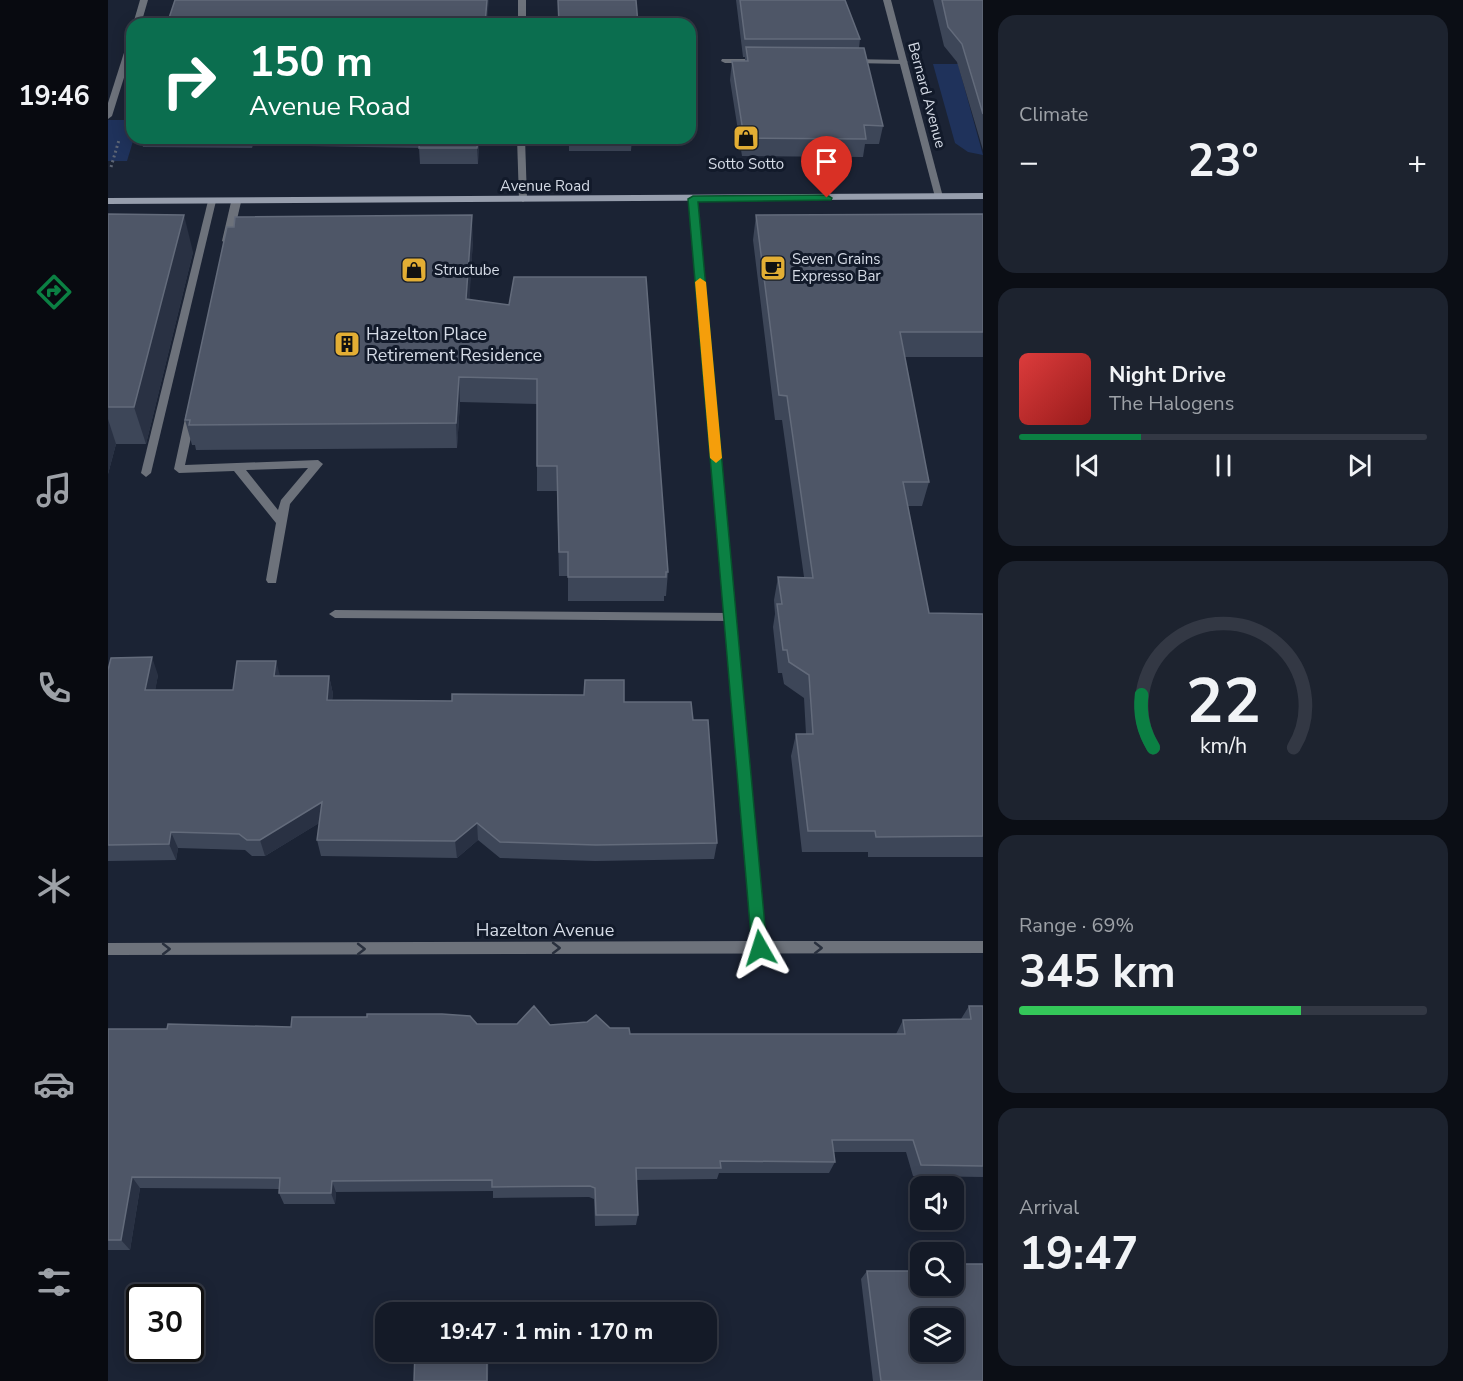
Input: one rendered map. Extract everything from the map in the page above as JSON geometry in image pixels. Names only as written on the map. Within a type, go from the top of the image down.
[{"type":"main road","name":"Avenue Road","points":[[108,201],[983,196]]},
{"type":"street","points":[[138,18],[144,0]]},
{"type":"street","points":[[522,0],[522,18]]},
{"type":"street","name":"Bernard Avenue","points":[[888,0],[939,197]]},
{"type":"street","points":[[108,116],[126,58]]},
{"type":"street","points":[[725,61],[771,61]]},
{"type":"street","points":[[840,61],[904,62]]},
{"type":"street","points":[[521,144],[523,199]]},
{"type":"street","points":[[693,199],[760,948]]},
{"type":"street","points":[[146,473],[212,201]]},
{"type":"street","points":[[225,250],[236,202]]},
{"type":"street","points":[[194,400],[179,468],[318,464],[285,503],[272,580]]},
{"type":"street","points":[[237,467],[282,522]]},
{"type":"street","points":[[335,614],[730,618]]},
{"type":"street","name":"Hazelton Avenue","points":[[108,949],[983,947]]},
{"type":"shaded area","points":[[933,64],[958,64],[983,155],[968,152],[955,143]]},
{"type":"shaded area","points":[[108,120],[126,120],[126,144],[132,144],[127,161],[108,161]]},
{"type":"building","points":[[175,0],[487,0],[486,18],[169,18]]},
{"type":"building","points":[[558,0],[636,0],[638,18],[559,18]]},
{"type":"building","points":[[740,0],[845,0],[860,39],[745,39]]},
{"type":"building","points":[[942,0],[983,0],[983,114],[962,44],[948,27]]},
{"type":"building","points":[[746,47],[864,48],[883,126],[864,125],[866,139],[744,138],[732,61],[748,61]]},
{"type":"building","points":[[419,144],[477,144],[477,148],[419,148]]},
{"type":"building","points":[[108,214],[184,215],[134,407],[108,407]]},
{"type":"building","points":[[983,214],[983,332],[900,332],[929,482],[903,482],[929,613],[983,614],[983,836],[876,837],[875,831],[808,831],[796,734],[813,734],[809,675],[789,662],[787,650],[783,650],[777,604],[782,604],[778,577],[813,578],[787,396],[779,395],[756,215]]},
{"type":"building","points":[[472,215],[466,299],[509,305],[514,277],[646,277],[668,572],[666,572],[666,577],[568,577],[568,552],[559,552],[557,466],[537,466],[537,379],[459,377],[456,423],[189,425],[190,420],[185,420],[227,227],[234,227],[235,217]]},
{"type":"building","points":[[152,657],[145,690],[233,690],[237,661],[276,661],[274,676],[329,676],[327,700],[452,701],[452,694],[584,695],[585,680],[624,680],[624,702],[691,702],[693,720],[708,720],[717,843],[596,845],[500,842],[477,823],[455,841],[317,840],[322,802],[260,840],[247,840],[239,834],[171,832],[169,844],[108,845],[108,670],[111,658]]},
{"type":"building","points":[[534,1006],[550,1025],[587,1022],[596,1015],[610,1028],[629,1028],[630,1034],[905,1034],[903,1020],[971,1019],[969,1006],[983,1006],[983,1166],[921,1165],[913,1140],[832,1140],[835,1162],[720,1161],[721,1168],[636,1168],[638,1215],[596,1215],[595,1188],[590,1186],[492,1187],[492,1180],[332,1181],[331,1193],[279,1193],[280,1178],[132,1177],[121,1240],[108,1240],[108,1029],[167,1029],[168,1024],[291,1027],[292,1017],[367,1017],[367,1014],[442,1014],[470,1016],[477,1024],[517,1024]]},
{"type":"building","points":[[964,1264],[983,1264],[983,1381],[881,1381],[867,1271],[910,1271],[910,1296],[964,1296]]},
{"type":"building","points":[[415,1362],[487,1362],[487,1381],[414,1381]]},
{"type":"slow traffic","points":[[700,282],[716,458]]},
{"type":"place","name":"Sotto Sotto","points":[[746,138]]},
{"type":"place","name":"Seven Grains Expresso Bar","points":[[773,268]]},
{"type":"place","name":"Structube","points":[[414,270]]},
{"type":"place","name":"Hazelton Place Retirement Residence","points":[[347,344]]},
{"type":"route","points":[[760,948],[693,199],[827,198]]}]
